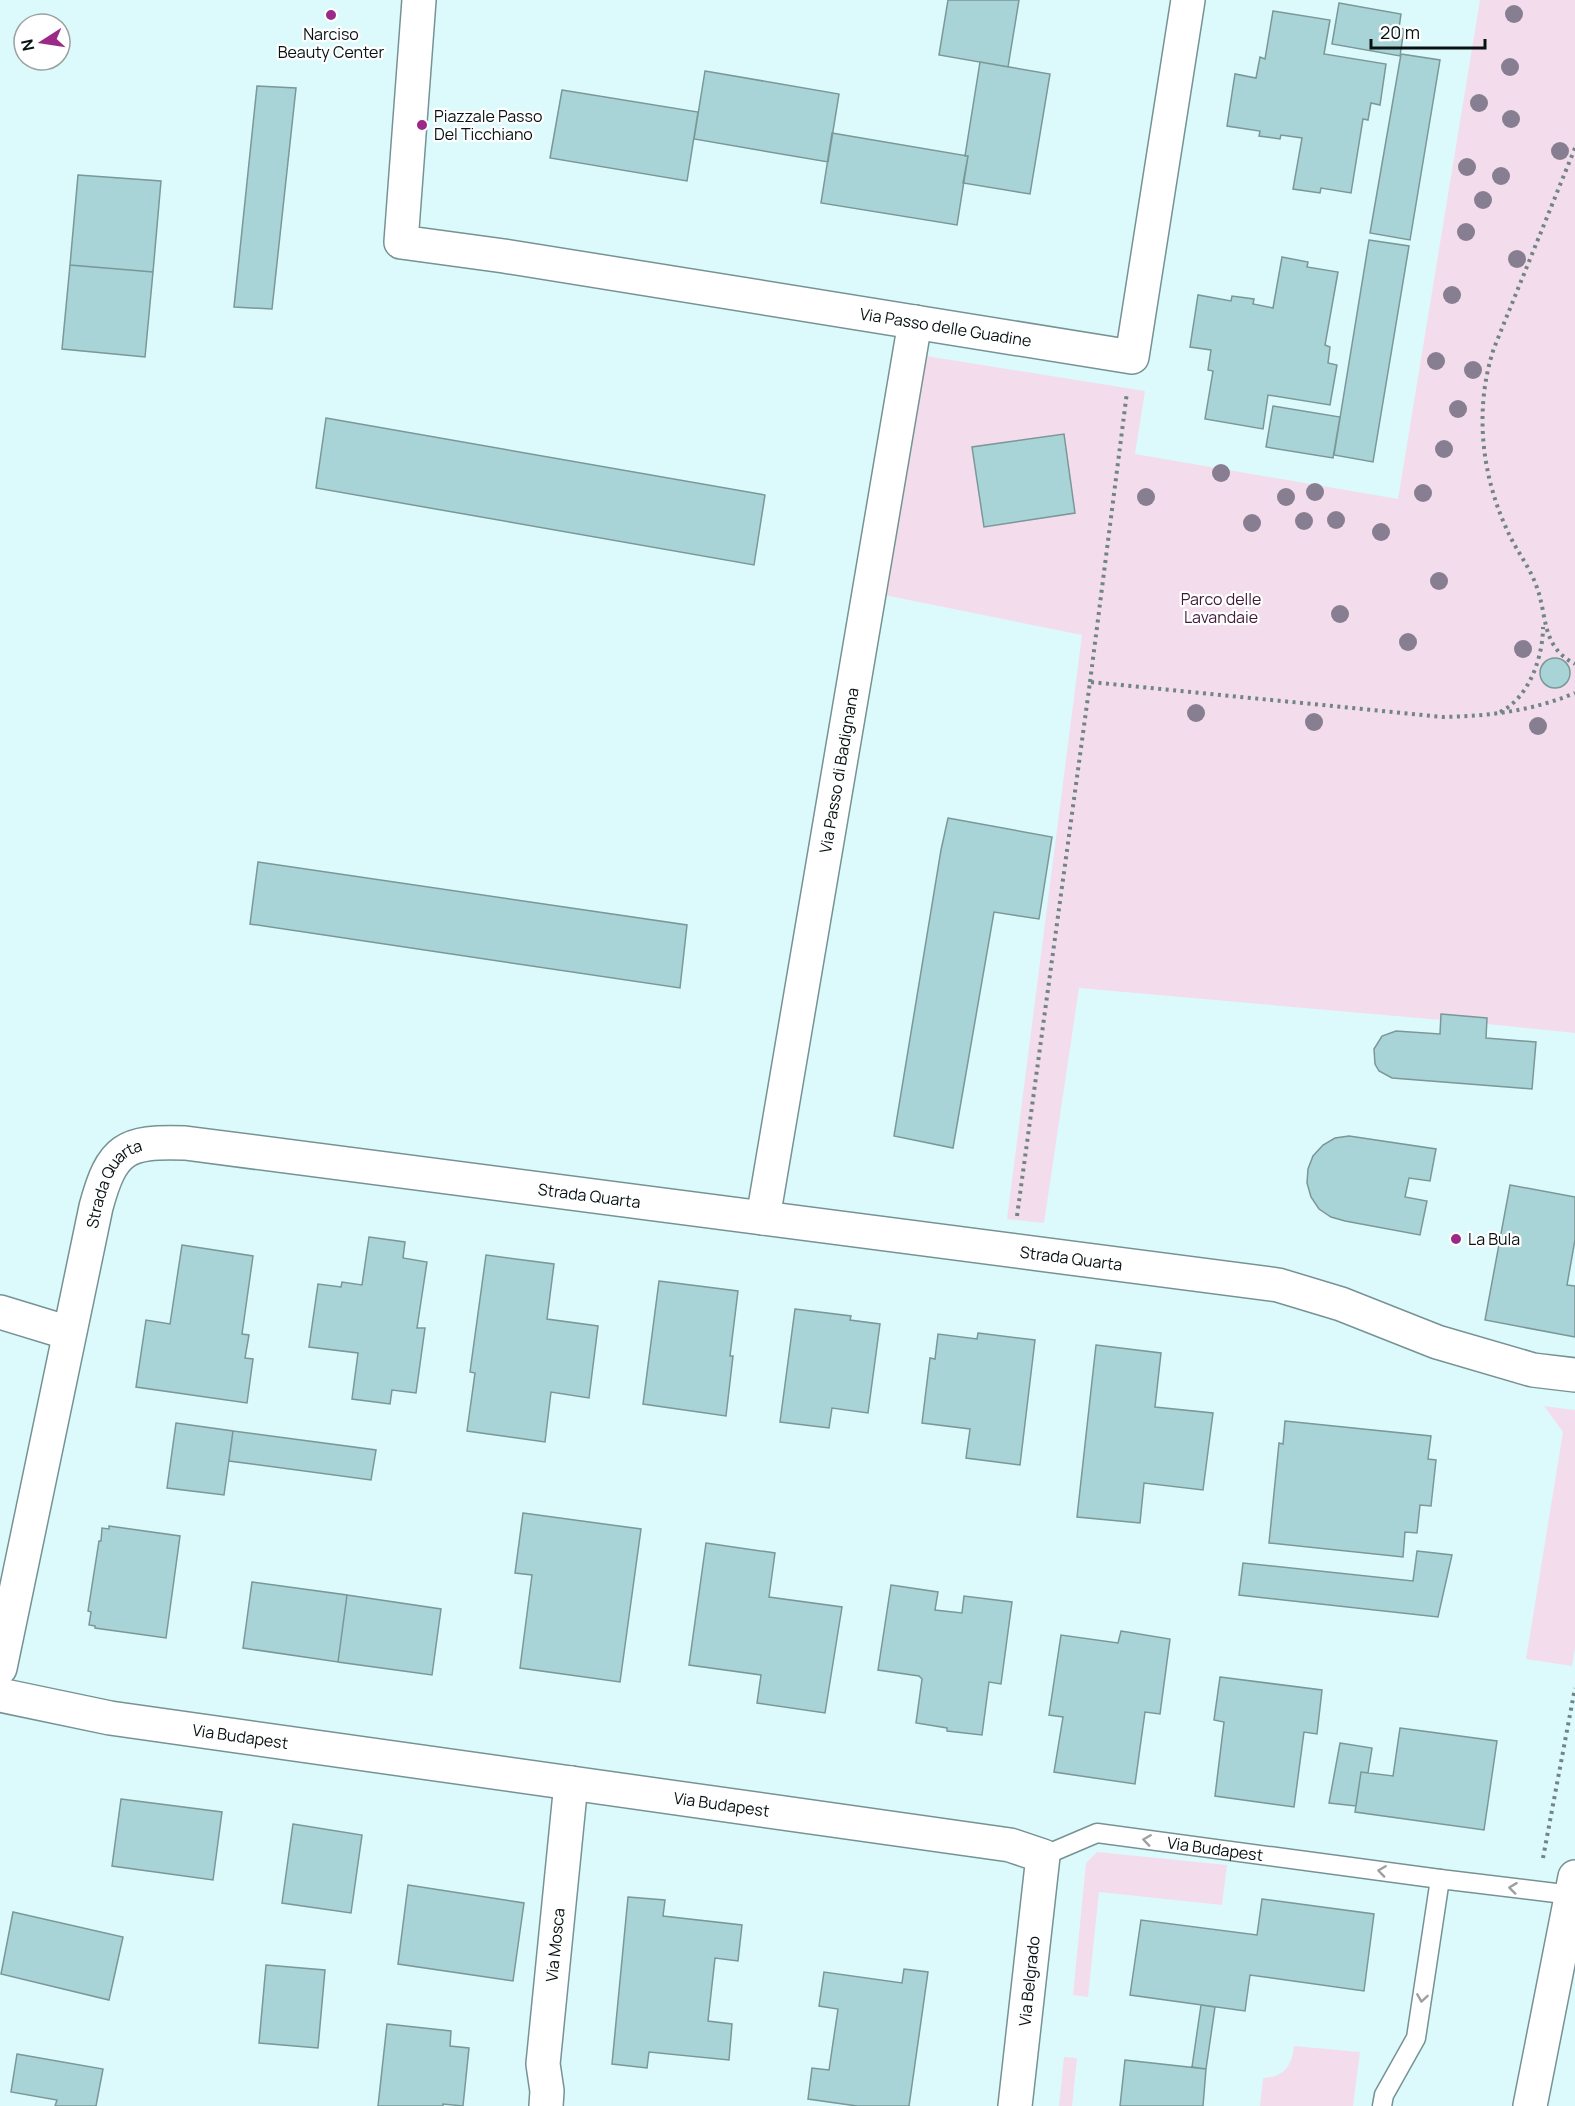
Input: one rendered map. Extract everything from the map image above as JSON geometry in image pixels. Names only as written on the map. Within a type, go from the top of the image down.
[{"type":"street","name":"Via Passo delle Guadine","points":[[420,0],[401,242],[504,256],[1132,357]]},
{"type":"street","points":[[1132,357],[1188,0]]},
{"type":"street","name":"Via Passo di Badignana","points":[[763,1218],[915,322]]},
{"type":"street","name":"Strada Quarta","points":[[0,1668],[96,1207],[107,1173],[114,1161],[131,1147],[154,1142],[184,1143],[1278,1286],[1341,1304],[1437,1342],[1533,1370],[1575,1375]]},
{"type":"street","points":[[0,1312],[69,1333]]},
{"type":"street","name":"Via Budapest","points":[[0,1695],[110,1718],[1010,1845],[1043,1856]]},
{"type":"street","name":"Via Mosca","points":[[546,2104],[543,2064],[571,1783]]},
{"type":"street","name":"Via Belgrado","points":[[1015,2106],[1043,1856]]},
{"type":"street","points":[[1530,2106],[1573,1886]]},
{"type":"lane","name":"Via Budapest","points":[[1043,1856],[1097,1833],[1440,1879],[1573,1886]]},
{"type":"lane","points":[[1382,2106],[1384,2095],[1416,2038],[1440,1879]]},
{"type":"path","points":[[1575,148],[1494,348],[1484,394],[1484,450],[1492,491],[1507,532],[1536,584],[1545,626],[1554,645],[1561,654],[1575,664]]},
{"type":"path","points":[[1012,1252],[1132,357]]},
{"type":"path","points":[[1490,715],[1507,708],[1529,682],[1542,645],[1543,612]]},
{"type":"path","points":[[1090,682],[1443,717],[1490,715],[1537,707],[1575,693]]},
{"type":"green space","name":"Parco delle Lavandaie","points":[[1480,0],[1575,0],[1575,1033],[1487,1024],[1487,1017],[1442,1014],[1441,1020],[1079,988],[1044,1223],[1007,1219],[1082,635],[884,595],[920,355],[1145,391],[1135,454],[1398,499]]},
{"type":"green space","points":[[1544,1406],[1575,1410],[1575,1648],[1572,1666],[1526,1659],[1563,1432]]},
{"type":"green space","points":[[1097,1852],[1227,1865],[1222,1905],[1099,1892],[1088,1997],[1073,1995],[1086,1863]]},
{"type":"green space","points":[[1294,2046],[1360,2052],[1353,2106],[1260,2106],[1263,2078],[1282,2073],[1286,2069]]},
{"type":"green space","points":[[1064,2057],[1077,2058],[1072,2106],[1059,2106]]},
{"type":"building","points":[[948,0],[1019,0],[1008,67],[939,55]]},
{"type":"building","points":[[1339,3],[1401,14],[1399,28],[1404,29],[1400,56],[1332,44]]},
{"type":"building","points":[[1273,11],[1330,20],[1324,54],[1386,64],[1380,105],[1371,103],[1368,120],[1363,119],[1351,193],[1321,188],[1320,193],[1293,189],[1302,138],[1281,135],[1280,139],[1259,136],[1260,131],[1227,126],[1235,74],[1256,78],[1260,57],[1265,59]]},
{"type":"building","points":[[1401,54],[1440,60],[1410,240],[1370,233]]},
{"type":"building","points":[[980,62],[1050,74],[1030,194],[963,183]]},
{"type":"building","points":[[705,71],[839,94],[828,162],[694,139]]},
{"type":"building","points":[[257,86],[296,88],[272,309],[234,307]]},
{"type":"building","points":[[562,90],[698,112],[687,181],[550,158]]},
{"type":"building","points":[[832,133],[968,156],[957,225],[821,203]]},
{"type":"building","points":[[78,175],[161,181],[153,272],[70,265]]},
{"type":"building","points":[[1369,240],[1409,246],[1373,462],[1334,455]]},
{"type":"building","points":[[1282,257],[1308,262],[1307,267],[1338,272],[1325,345],[1330,347],[1328,363],[1337,365],[1330,405],[1268,395],[1263,429],[1205,419],[1213,371],[1208,370],[1211,350],[1190,347],[1198,295],[1231,301],[1232,296],[1254,299],[1253,304],[1273,308]]},
{"type":"building","points":[[70,265],[153,272],[145,357],[62,349]]},
{"type":"building","points":[[1273,406],[1340,417],[1333,458],[1266,447]]},
{"type":"building","points":[[326,418],[765,495],[754,565],[316,488]]},
{"type":"building","points":[[1064,434],[1075,513],[984,527],[972,447]]},
{"type":"building","points":[[1555,658],[1566,662],[1570,673],[1566,684],[1555,688],[1544,684],[1540,673],[1544,662]]},
{"type":"building","points":[[948,818],[1052,837],[1039,919],[994,912],[953,1148],[894,1136]]},
{"type":"building","points":[[258,862],[687,925],[680,988],[250,924]]},
{"type":"building","points":[[1441,1014],[1487,1018],[1486,1038],[1536,1042],[1532,1089],[1392,1078],[1379,1071],[1375,1064],[1374,1049],[1382,1036],[1396,1031],[1440,1034]]},
{"type":"building","points":[[1349,1136],[1436,1149],[1430,1181],[1409,1178],[1405,1197],[1427,1201],[1420,1235],[1345,1221],[1331,1217],[1319,1209],[1311,1197],[1307,1183],[1308,1169],[1313,1156],[1323,1145],[1335,1138]]},
{"type":"building","points":[[1510,1185],[1575,1197],[1575,1240],[1567,1285],[1575,1286],[1575,1337],[1485,1320]]},
{"type":"building","points":[[369,1237],[405,1242],[403,1258],[427,1262],[417,1328],[425,1328],[416,1393],[392,1390],[390,1404],[352,1399],[358,1353],[309,1347],[318,1284],[341,1287],[342,1282],[362,1285]]},
{"type":"building","points":[[182,1245],[253,1256],[242,1334],[249,1335],[245,1358],[253,1359],[247,1403],[136,1387],[146,1320],[170,1324]]},
{"type":"building","points":[[486,1255],[554,1264],[547,1319],[598,1326],[589,1398],[551,1392],[545,1442],[467,1431],[475,1373],[470,1372]]},
{"type":"building","points":[[659,1281],[738,1291],[726,1416],[643,1404]]},
{"type":"building","points":[[795,1309],[851,1316],[850,1320],[880,1324],[868,1413],[832,1408],[829,1428],[780,1422]]},
{"type":"building","points":[[978,1333],[1035,1340],[1020,1465],[966,1458],[970,1429],[922,1423],[930,1358],[935,1359],[938,1334],[977,1339]]},
{"type":"building","points":[[1096,1345],[1161,1353],[1155,1407],[1213,1413],[1203,1490],[1144,1483],[1140,1523],[1077,1517]]},
{"type":"building","points":[[1285,1421],[1431,1436],[1428,1459],[1436,1460],[1431,1506],[1420,1505],[1417,1533],[1405,1532],[1403,1557],[1269,1543],[1279,1443],[1283,1444]]},
{"type":"building","points":[[176,1423],[233,1431],[224,1495],[167,1488]]},
{"type":"building","points":[[233,1431],[376,1450],[371,1480],[229,1461]]},
{"type":"building","points":[[523,1513],[641,1529],[620,1682],[520,1668],[532,1575],[515,1573]]},
{"type":"building","points":[[109,1526],[180,1536],[166,1638],[95,1628],[89,1625],[91,1612],[88,1611],[99,1541],[101,1541],[102,1528],[109,1529]]},
{"type":"building","points":[[706,1543],[775,1553],[769,1597],[842,1607],[825,1713],[757,1703],[761,1675],[689,1665]]},
{"type":"building","points":[[1417,1551],[1452,1555],[1438,1617],[1239,1595],[1243,1563],[1413,1581]]},
{"type":"building","points":[[252,1582],[347,1595],[338,1662],[243,1648]]},
{"type":"building","points":[[891,1585],[938,1592],[935,1610],[962,1613],[964,1596],[1012,1602],[1001,1684],[989,1682],[982,1735],[947,1731],[947,1728],[916,1723],[922,1679],[919,1676],[878,1670]]},
{"type":"building","points":[[347,1595],[441,1609],[432,1675],[338,1662]]},
{"type":"building","points":[[1121,1631],[1170,1639],[1160,1714],[1145,1712],[1135,1784],[1054,1772],[1063,1717],[1049,1715],[1061,1635],[1118,1643]]},
{"type":"building","points":[[1220,1677],[1322,1690],[1317,1734],[1304,1732],[1294,1807],[1215,1796],[1224,1722],[1214,1720]]},
{"type":"building","points":[[1400,1728],[1497,1741],[1484,1830],[1355,1812],[1361,1772],[1393,1776]]},
{"type":"building","points":[[1340,1743],[1372,1748],[1368,1773],[1361,1772],[1356,1806],[1329,1803]]},
{"type":"building","points":[[121,1799],[222,1812],[213,1880],[112,1866]]},
{"type":"building","points":[[293,1824],[362,1835],[351,1913],[282,1903]]},
{"type":"building","points":[[408,1885],[524,1903],[513,1981],[398,1964]]},
{"type":"building","points":[[628,1897],[665,1900],[663,1916],[742,1925],[738,1961],[715,1958],[708,2021],[732,2024],[729,2060],[649,2052],[647,2068],[612,2064]]},
{"type":"building","points":[[1262,1899],[1374,1914],[1364,1991],[1250,1975],[1245,2011],[1130,1995],[1141,1920],[1257,1935]]},
{"type":"building","points":[[13,1912],[123,1937],[109,2000],[1,1974]]},
{"type":"building","points":[[266,1965],[325,1970],[318,2048],[259,2043]]},
{"type":"building","points":[[904,1969],[928,1972],[909,2106],[857,2106],[808,2099],[812,2068],[829,2070],[838,2009],[819,2006],[824,1972],[902,1983]]},
{"type":"building","points":[[1201,2005],[1215,2007],[1206,2069],[1192,2067]]},
{"type":"building","points":[[387,2024],[451,2031],[450,2046],[469,2048],[463,2106],[443,2104],[443,2106],[378,2106]]},
{"type":"building","points":[[17,2054],[103,2069],[96,2106],[55,2106],[57,2100],[11,2092]]},
{"type":"building","points":[[1125,2060],[1206,2069],[1203,2106],[1120,2106]]},
{"type":"place","name":"Narciso Beauty Center","points":[[331,15]]},
{"type":"place","name":"Piazzale Passo Del Ticchiano","points":[[422,125]]},
{"type":"place","name":"La Bula","points":[[1456,1239]]}]
